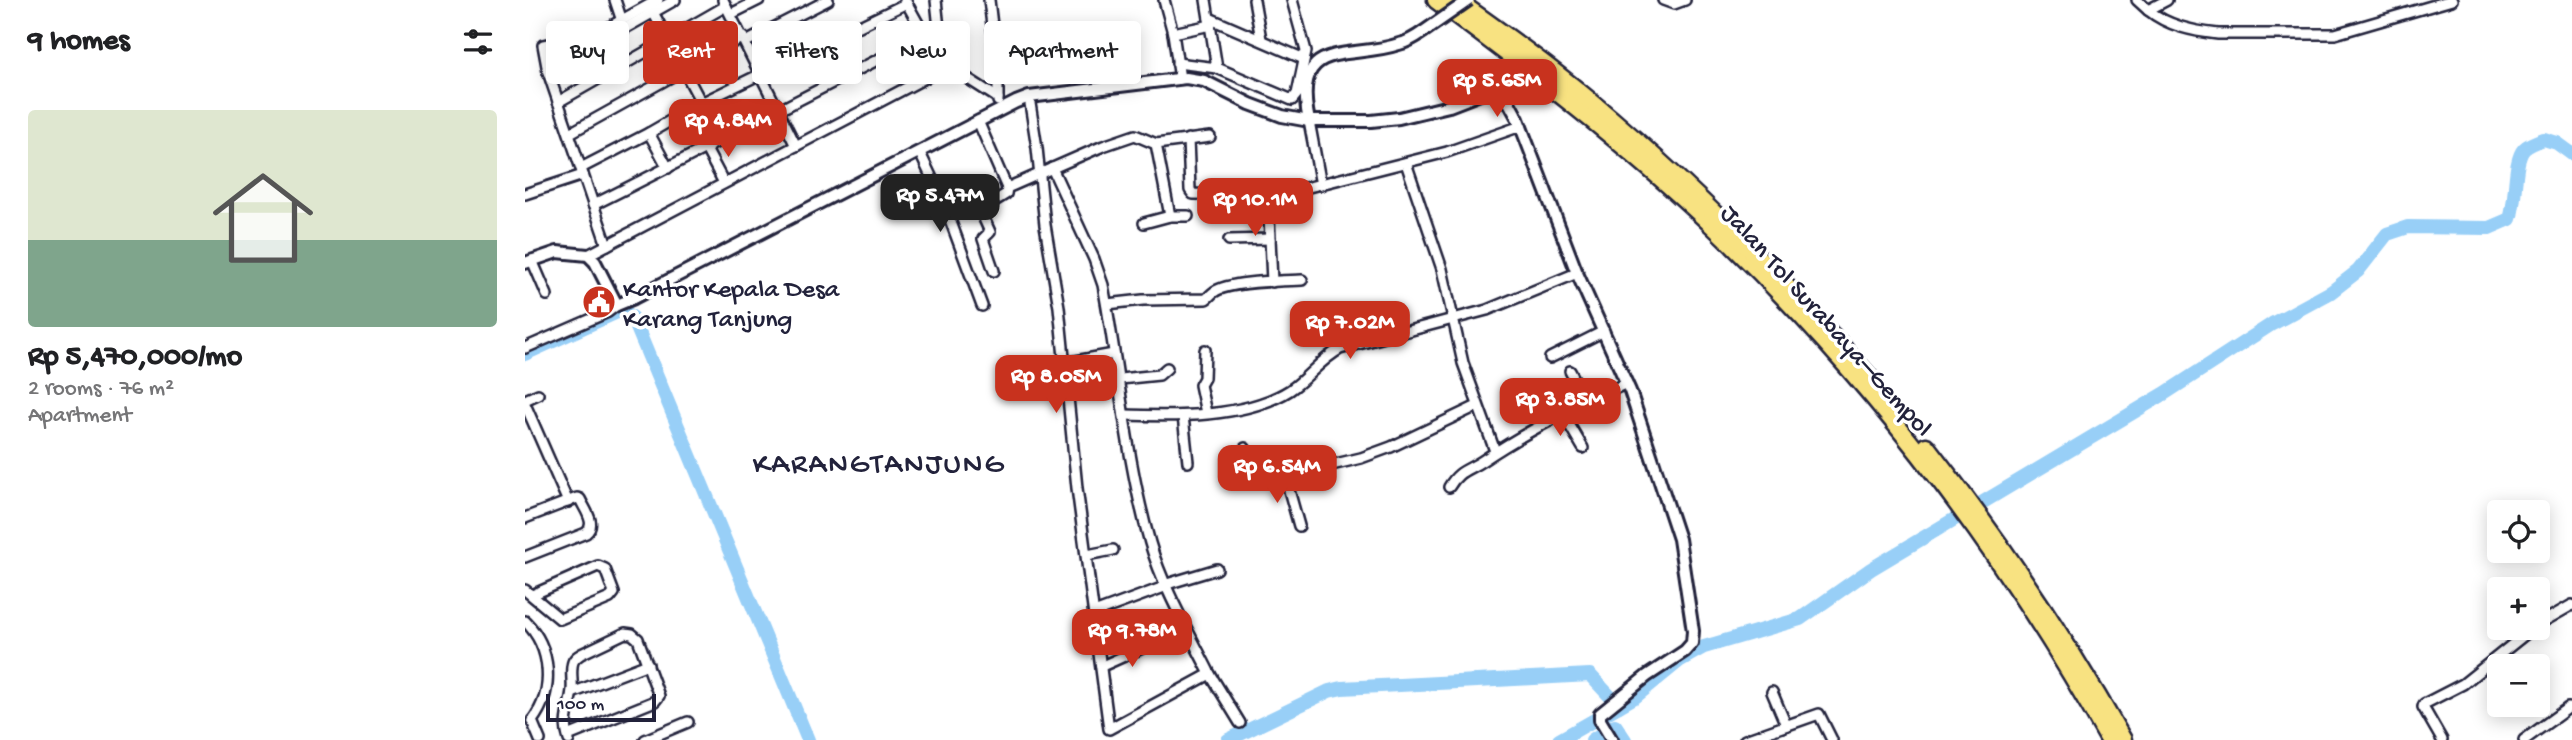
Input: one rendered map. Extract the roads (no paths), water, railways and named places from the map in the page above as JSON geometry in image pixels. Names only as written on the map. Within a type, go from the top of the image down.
[{"type":"highway","name":"Jalan Tol Surabaya–Gempol","points":[[1436,0],[1571,102],[1713,227],[1770,284],[1873,397],[1970,511],[2109,740]]},
{"type":"highway","name":"Jalan Tol Surabaya–Gempol","points":[[1456,0],[1587,99],[1663,164],[1750,247],[1821,322],[1893,404],[2051,620],[2123,740]]},
{"type":"street","points":[[615,0],[622,21],[675,0]]},
{"type":"street","points":[[629,22],[649,10],[658,0]]},
{"type":"street","points":[[703,21],[727,7],[759,0]]},
{"type":"street","points":[[738,43],[828,0]]},
{"type":"street","points":[[936,0],[938,21]]},
{"type":"street","points":[[989,0],[998,76],[998,104]]},
{"type":"street","points":[[1164,0],[1173,33],[1180,79]]},
{"type":"street","points":[[1206,0],[1217,68]]},
{"type":"street","points":[[1253,0],[1261,39]]},
{"type":"street","points":[[1177,63],[1217,68],[1292,100],[1297,94],[1306,43],[1292,0]]},
{"type":"street","points":[[1321,185],[1306,88],[1309,75],[1319,61],[1332,54],[1399,44],[1423,32],[1469,0]]},
{"type":"street","points":[[1663,0],[1674,4],[1685,0]]},
{"type":"street","points":[[2137,0],[2158,18],[2178,26],[2218,34],[2335,34],[2452,0]]},
{"type":"street","points":[[2150,9],[2166,0]]},
{"type":"street","points":[[862,24],[906,2],[917,21]]},
{"type":"street","points":[[727,7],[752,56]]},
{"type":"street","points":[[649,10],[656,21]]},
{"type":"street","points":[[1173,33],[1210,22],[1261,39],[1304,59]]},
{"type":"street","points":[[546,45],[543,45],[546,61]]},
{"type":"street","points":[[558,102],[643,55]]},
{"type":"street","points":[[593,205],[876,60]]},
{"type":"street","points":[[525,348],[608,312],[617,305],[634,299],[920,153],[978,121],[998,104],[1029,97],[1180,79],[1204,81],[1250,104],[1282,116],[1309,121],[1371,121],[1399,118],[1449,106],[1496,89],[1505,94],[1521,126],[1577,273],[1627,383],[1679,539],[1692,643],[1599,716],[1610,736]]},
{"type":"street","points":[[525,194],[582,172],[701,103],[752,80]]},
{"type":"street","points":[[970,83],[998,104]]},
{"type":"street","points":[[552,84],[607,245]]},
{"type":"street","points":[[570,132],[660,84]]},
{"type":"street","points":[[692,84],[721,141]]},
{"type":"street","points":[[766,84],[796,146]]},
{"type":"street","points":[[547,295],[529,262],[557,252],[588,254],[914,84]]},
{"type":"street","points":[[1029,97],[1045,225],[1059,307],[1077,488],[1109,729],[1210,674]]},
{"type":"street","points":[[978,121],[1007,188],[1006,194],[980,210]]},
{"type":"street","points":[[1188,139],[1190,190],[1193,194],[1268,194],[1321,185],[1406,163],[1521,126]]},
{"type":"street","points":[[649,133],[668,168]]},
{"type":"street","points":[[1007,188],[1052,167],[1135,135],[1156,144],[1210,137]]},
{"type":"street","points":[[1156,144],[1170,216]]},
{"type":"street","points":[[706,149],[725,183]]},
{"type":"street","points":[[920,153],[945,206],[982,306]]},
{"type":"street","points":[[1406,163],[1441,269],[1452,320],[1477,406],[1495,451]]},
{"type":"street","points":[[1052,167],[1094,259],[1107,304],[1124,415],[1150,542],[1167,585],[1210,674],[1240,723]]},
{"type":"street","points":[[945,206],[971,193],[990,232],[983,239],[994,271]]},
{"type":"street","points":[[1268,194],[1272,282]]},
{"type":"street","points":[[1144,223],[1170,216],[1188,216]]},
{"type":"street","points":[[1229,240],[1270,239]]},
{"type":"street","points":[[588,254],[595,262],[617,305]]},
{"type":"street","points":[[1124,415],[1183,416],[1249,406],[1281,395],[1340,349],[1501,305],[1577,273]]},
{"type":"street","points":[[1107,304],[1143,300],[1206,299],[1224,287],[1301,280]]},
{"type":"street","points":[[1550,358],[1604,331]]},
{"type":"street","points":[[1205,350],[1204,378],[1200,385],[1206,413]]},
{"type":"street","points":[[1065,363],[1114,354]]},
{"type":"street","points":[[1120,379],[1159,375],[1167,368]]},
{"type":"street","points":[[1570,371],[1586,402]]},
{"type":"street","points":[[1449,487],[1458,473],[1478,464],[1495,451],[1627,383]]},
{"type":"street","points":[[538,394],[525,402],[568,502]]},
{"type":"street","points":[[1245,447],[1246,468],[1251,477],[1258,480],[1285,476],[1361,458],[1391,447],[1477,406]]},
{"type":"street","points":[[1563,414],[1583,448]]},
{"type":"street","points":[[1183,416],[1188,463]]},
{"type":"street","points":[[1285,476],[1299,526]]},
{"type":"street","points":[[525,518],[580,499],[591,522],[590,530],[525,556]]},
{"type":"street","points":[[1087,555],[1113,550]]},
{"type":"street","points":[[598,566],[605,569],[614,593],[610,598],[559,619],[529,593],[598,566]]},
{"type":"street","points":[[1094,612],[1217,569]]},
{"type":"street","points":[[2550,618],[2572,605]]},
{"type":"street","points":[[525,621],[536,634],[548,666],[545,698],[529,720],[540,740]]},
{"type":"street","points":[[625,634],[632,634],[638,639],[660,694],[658,699],[568,738],[565,714],[572,693],[572,666],[580,654],[625,634]]},
{"type":"street","points":[[2442,740],[2424,704],[2463,684],[2518,640]]},
{"type":"street","points":[[1102,666],[1149,645]]},
{"type":"street","points":[[572,693],[648,664]]},
{"type":"street","points":[[1772,692],[1786,725]]},
{"type":"street","points":[[2524,740],[2568,708]]},
{"type":"street","points":[[1745,740],[1819,714],[1832,740]]},
{"type":"street","points":[[645,740],[688,722]]},
{"type":"street","points":[[672,729],[676,740]]},
{"type":"waterway","points":[[1559,740],[1635,697],[1679,661],[1704,647],[1800,619],[1871,569],[2164,394],[2272,324],[2331,292],[2358,271],[2387,234],[2408,227],[2489,228],[2510,219],[2518,162],[2528,146],[2544,139],[2557,143],[2572,154]]},
{"type":"waterway","points":[[525,354],[622,310],[633,318],[808,740]]},
{"type":"waterway","points":[[1228,740],[1329,691],[1342,688],[1590,675],[1619,706]]},
{"type":"waterway","points":[[1592,740],[1615,725],[1625,740]]},
{"type":"place","name":"Kantor Kepala Desa Karang Tanjung","points":[[599,302]]},
{"type":"district","name":"KARANGTANJUNG","points":[[879,462]]}]
